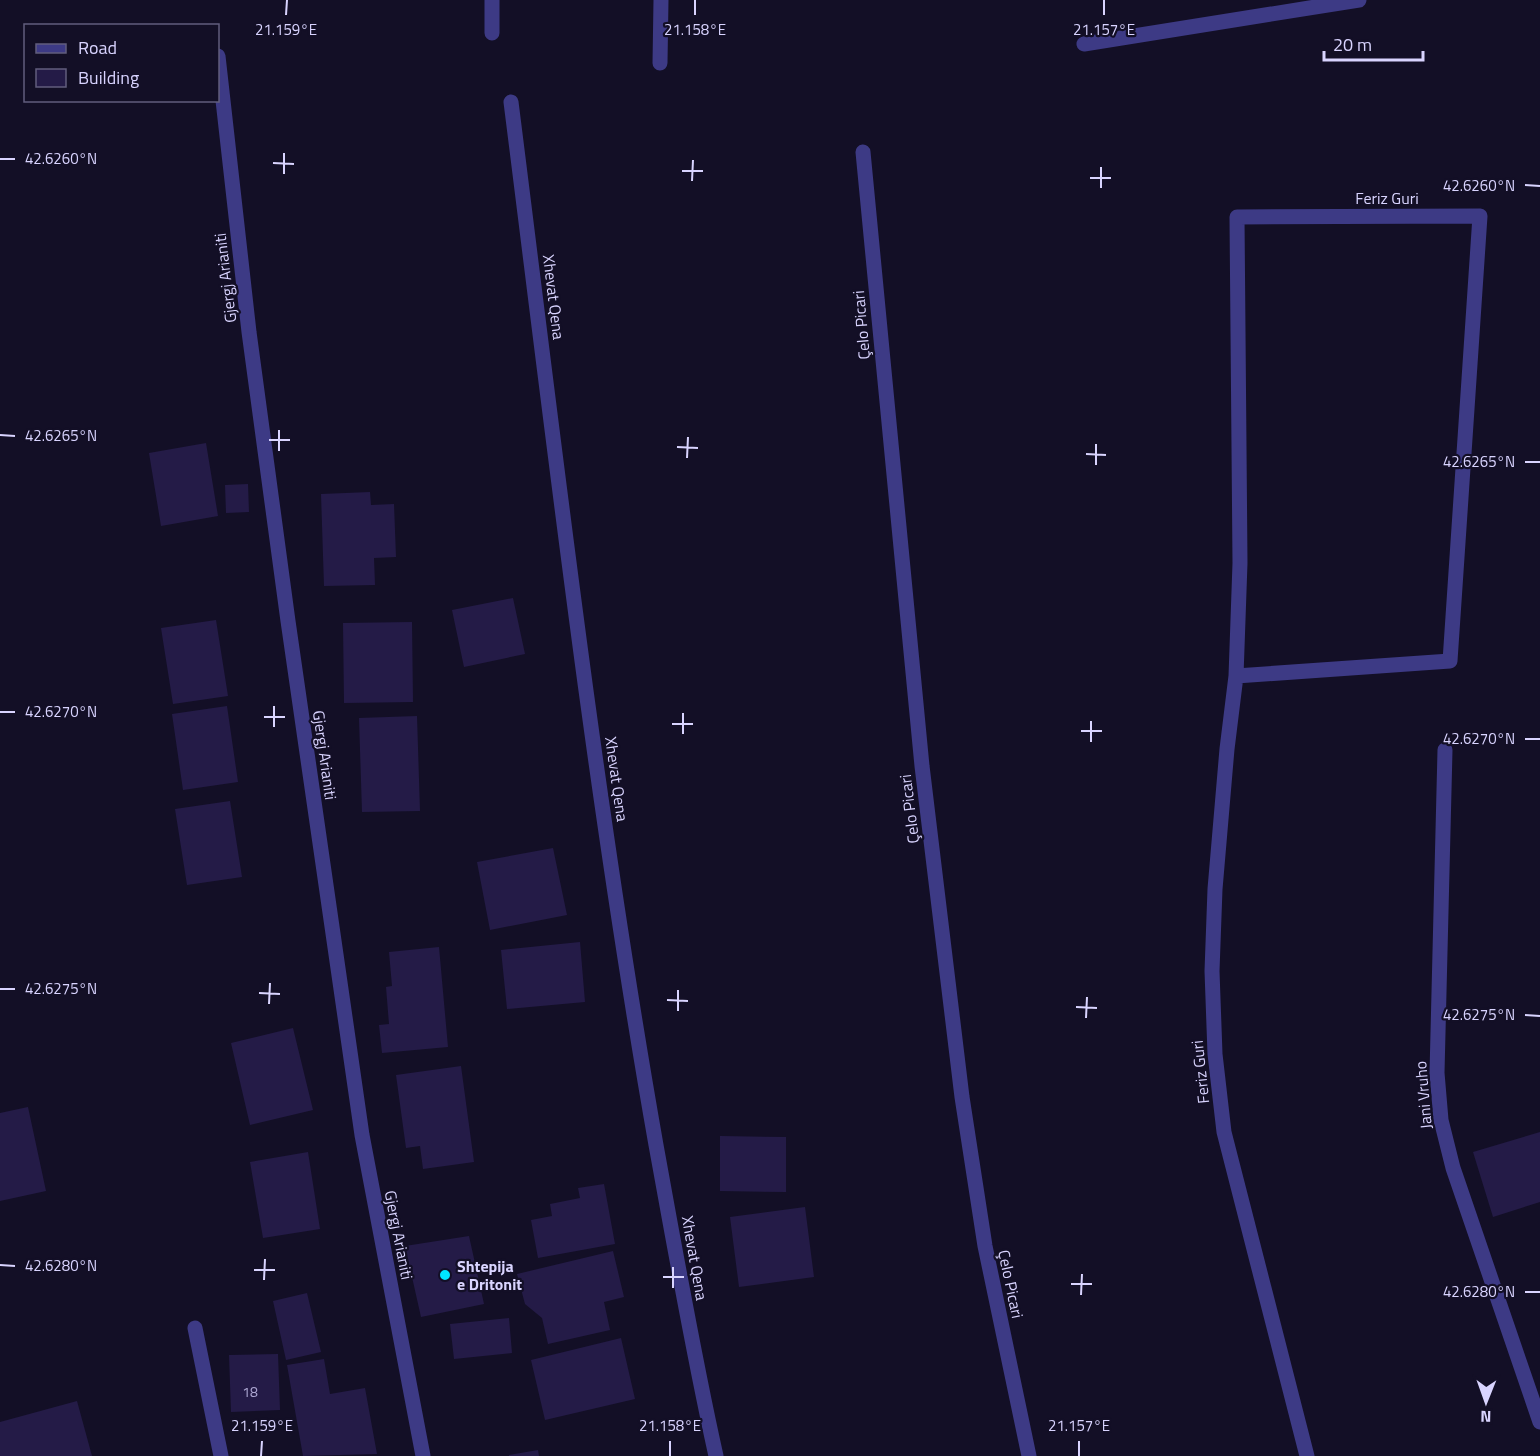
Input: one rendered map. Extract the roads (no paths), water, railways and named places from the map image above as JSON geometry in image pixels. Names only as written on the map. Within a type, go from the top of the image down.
[{"type":"street","points":[[492,0],[492,33]]},
{"type":"street","points":[[660,0],[660,63]]},
{"type":"street","points":[[1084,44],[1359,0]]},
{"type":"street","name":"Gjergj Arianiti","points":[[219,65],[249,332],[278,552],[362,1136],[423,1456]]},
{"type":"street","name":"Xhevat Qena","points":[[511,102],[567,548],[630,999],[681,1287],[716,1456]]},
{"type":"street","name":"Çelo Picari","points":[[863,152],[922,766],[962,1097],[985,1246],[1029,1456]]},
{"type":"street","name":"Feriz Guri","points":[[1236,676],[1449,661],[1480,216],[1237,217],[1240,563],[1236,676],[1228,730],[1215,889],[1212,971],[1215,1054],[1224,1132],[1307,1456]]},
{"type":"street","name":"Jani Vruho","points":[[1445,750],[1437,1073],[1442,1120],[1452,1168],[1540,1422]]},
{"type":"street","points":[[195,1328],[221,1456]]},
{"type":"place","name":"Shtepija e Dritonit","points":[[445,1275]]}]
